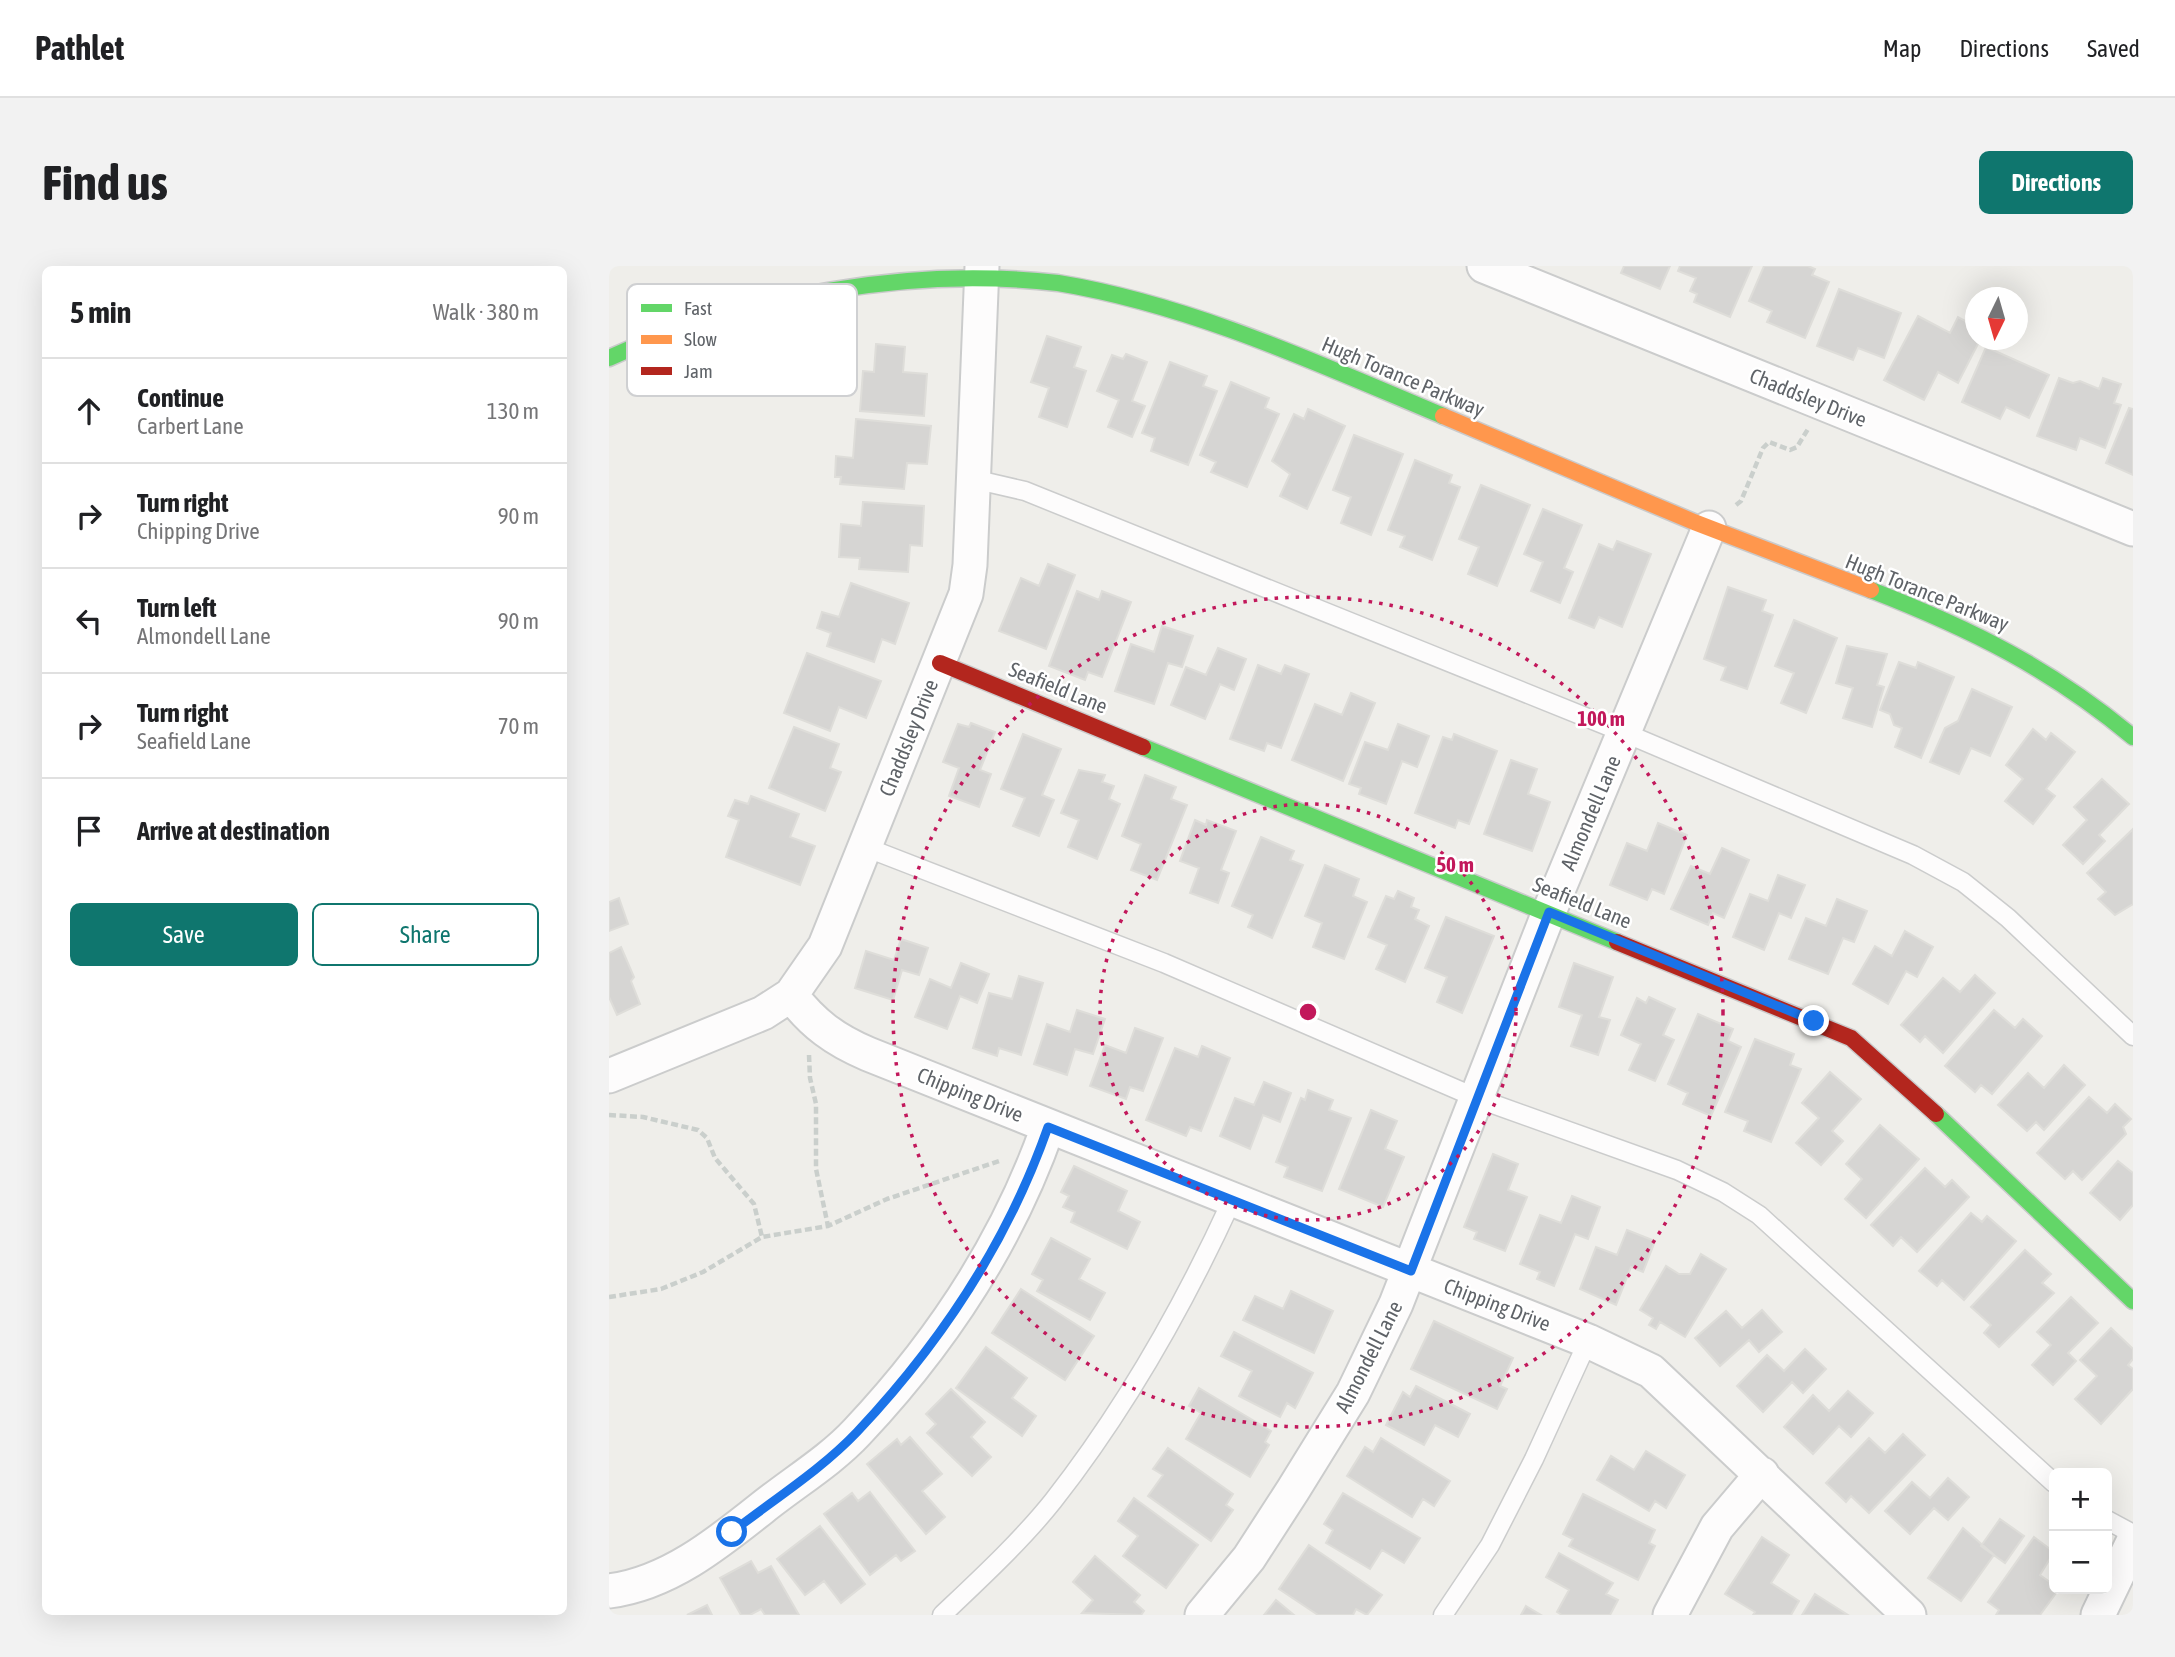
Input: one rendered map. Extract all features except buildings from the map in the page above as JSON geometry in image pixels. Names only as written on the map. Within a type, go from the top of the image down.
[{"type":"street","name":"Chaddsley Drive","points":[[1484,266],[2133,529]]},
{"type":"street","name":"Chaddsley Drive","points":[[609,1076],[763,1013],[800,1007],[966,594],[970,565],[981,272]]},
{"type":"street","name":"Hugh Torance Parkway","points":[[857,285],[981,272],[1143,301],[1212,323],[1709,528],[1987,638],[2053,674],[2114,719],[2133,737]]},
{"type":"street","name":"Hugh Torance Parkway","points":[[609,358],[627,349]]},
{"type":"street","name":"Almondell Lane","points":[[1202,1615],[1249,1558],[1353,1394],[1411,1271],[1549,912],[1709,528]]},
{"type":"street","name":"Seafield Lane","points":[[940,663],[1851,1038],[1902,1082],[2133,1301]]},
{"type":"street","name":"Chipping Drive","points":[[800,1007],[841,1042],[1048,1127],[1588,1340],[1651,1371],[1909,1615]]},
{"type":"street","points":[[609,1591],[662,1576],[693,1559],[732,1532],[856,1433],[946,1325],[975,1281],[1009,1220],[1037,1160],[1048,1127]]},
{"type":"street","points":[[1670,1615],[1717,1527],[1762,1474]]},
{"type":"street","points":[[2098,1615],[2133,1542]]},
{"type":"lane","points":[[973,478],[1025,491],[1625,733],[1913,855],[1963,882],[2008,918],[2133,1036]]},
{"type":"lane","points":[[865,847],[1164,963],[1479,1099],[1677,1170],[1723,1192],[1759,1215],[2049,1478]]},
{"type":"lane","points":[[942,1615],[1052,1503],[1112,1421],[1196,1278],[1232,1200]]},
{"type":"lane","points":[[1443,1615],[1490,1545],[1534,1459],[1588,1340]]},
{"type":"lane","points":[[2112,1523],[2133,1534]]},
{"type":"path","points":[[1709,528],[1741,501],[1762,448],[1769,442],[1790,450],[1797,447],[1823,404]]},
{"type":"path","points":[[800,1007],[816,1104],[816,1169],[828,1226]]},
{"type":"path","points":[[609,1115],[643,1117],[698,1130],[707,1138],[715,1158],[754,1204],[762,1237]]},
{"type":"path","points":[[609,1297],[661,1289],[703,1272],[762,1237],[828,1226],[887,1199],[965,1170],[1019,1155],[1037,1160]]},
{"type":"traffic: fast","points":[[857,287],[944,279],[1001,279],[1058,283],[1108,293],[1206,321],[1254,338],[1443,416]]},
{"type":"traffic: fast","points":[[609,358],[627,350]]},
{"type":"traffic: fast","points":[[1871,590],[1976,635],[2008,652],[2071,690],[2133,737]]},
{"type":"traffic: fast","points":[[1143,747],[1617,942]]},
{"type":"traffic: fast","points":[[1936,1114],[2133,1301]]},
{"type":"traffic: slow","points":[[1443,416],[1694,522],[1871,590]]},
{"type":"traffic: jam","points":[[940,663],[1143,747]]},
{"type":"traffic: jam","points":[[1617,942],[1851,1038],[1936,1114]]},
{"type":"route","points":[[732,1532],[821,1464],[856,1433],[946,1325],[975,1281],[1009,1220],[1037,1160],[1048,1127],[1411,1271],[1549,912],[1814,1021]]}]
